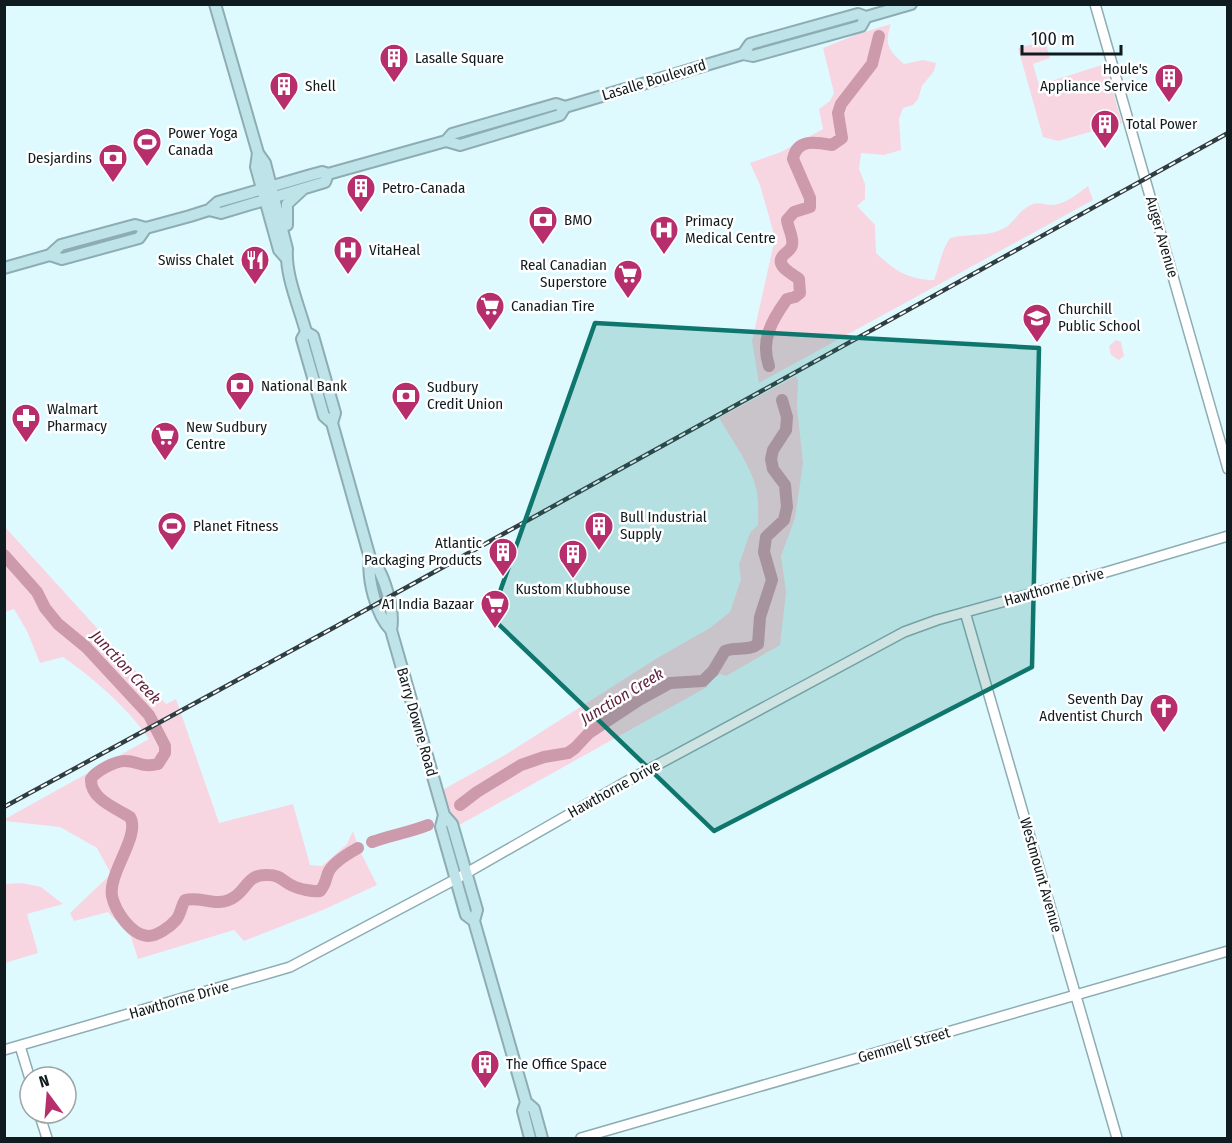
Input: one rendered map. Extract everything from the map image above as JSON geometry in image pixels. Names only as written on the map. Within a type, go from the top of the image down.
[{"type":"main road","name":"Barry Downe Road","points":[[215,4],[258,153],[255,167],[268,193],[286,243],[286,258],[306,332],[302,339],[324,416],[332,423],[370,558],[368,571],[382,621],[390,630],[444,815],[452,824],[477,910],[474,921],[526,1102],[534,1109],[542,1138]]},
{"type":"main road","name":"Lasalle Boulevard","points":[[209,210],[221,213],[238,208],[268,193],[322,172],[328,174],[446,141],[452,134],[556,104],[565,107],[743,54],[753,56],[861,26],[866,17],[910,4]]},
{"type":"main road","name":"Lasalle Boulevard","points":[[4,268],[50,255],[62,259],[139,238],[146,228],[209,210],[218,202],[304,188],[325,182],[328,174]]},
{"type":"main road","points":[[286,243],[286,208],[292,198],[304,188]]},
{"type":"main road","name":"Barry Downe Road","points":[[268,193],[270,218],[279,250],[286,258]]},
{"type":"main road","points":[[238,208],[254,208],[270,218]]},
{"type":"main road","name":"Barry Downe Road","points":[[444,815],[441,827],[466,915],[474,921]]},
{"type":"main road","name":"Barry Downe Road","points":[[526,1102],[523,1111],[530,1138]]},
{"type":"street","name":"Auger Avenue","points":[[1095,4],[1227,469]]},
{"type":"street","name":"Hawthorne Drive","points":[[4,1050],[283,971],[456,879],[631,779],[892,637],[930,622],[1227,536]]},
{"type":"street","name":"Westmount Avenue","points":[[965,612],[1117,1138]]},
{"type":"street","name":"Gemmell Street","points":[[581,1138],[1227,951]]},
{"type":"street","points":[[21,1046],[26,1065]]},
{"type":"highlighted area","points":[[595,323],[1039,348],[1032,667],[714,831],[491,617]]},
{"type":"shaded area","points":[[891,24],[888,37],[889,46],[894,55],[904,64],[923,60],[936,63],[934,71],[922,86],[918,99],[913,105],[903,108],[899,119],[901,150],[884,155],[861,153],[859,169],[865,184],[865,199],[857,206],[875,225],[876,253],[909,276],[934,280],[950,238],[996,232],[1009,225],[1029,206],[1036,203],[1052,205],[1062,203],[1088,186],[1093,200],[759,383],[752,341],[775,238],[760,185],[750,163],[781,152],[823,129],[819,109],[830,101],[834,93],[823,48]]},
{"type":"shaded area","points":[[1045,41],[1050,58],[1033,64],[1039,85],[1105,64],[1122,123],[1058,141],[1043,137],[1018,48]]},
{"type":"shaded area","points":[[1116,340],[1121,342],[1124,356],[1119,360],[1111,355],[1109,346]]},
{"type":"shaded area","points":[[796,376],[803,463],[795,518],[781,556],[786,592],[780,645],[726,676],[720,674],[708,682],[707,687],[454,828],[437,793],[505,755],[659,657],[710,628],[730,612],[741,580],[739,564],[750,533],[758,525],[758,502],[750,471],[719,418]]},
{"type":"shaded area","points":[[5,527],[166,704],[176,699],[219,823],[293,804],[310,865],[322,866],[347,844],[353,831],[359,849],[377,885],[323,910],[244,941],[234,930],[138,959],[131,937],[108,912],[74,921],[70,913],[111,874],[97,848],[60,827],[5,821],[5,819],[149,739],[141,727],[109,694],[63,657],[40,663],[27,631],[14,609],[5,612]]},
{"type":"shaded area","points":[[22,883],[41,887],[63,904],[27,914],[38,953],[5,963],[5,884]]},
{"type":"waterway","name":"Junction Creek","points":[[769,366],[766,348],[772,323],[787,299],[800,293],[799,279],[781,264],[782,257],[792,245],[787,220],[794,212],[810,207],[810,198],[793,159],[795,152],[808,143],[832,145],[842,138],[838,113],[841,104],[872,64],[879,36]]},
{"type":"waterway","name":"Junction Creek","points":[[460,805],[521,765],[544,757],[568,753],[589,733],[639,700],[670,683],[703,681],[713,671],[725,651],[750,648],[758,644],[760,617],[772,580],[764,552],[766,537],[784,520],[787,507],[785,485],[773,469],[771,459],[773,450],[786,430],[787,417],[782,400]]},
{"type":"waterway","name":"Junction Creek","points":[[4,555],[37,592],[45,608],[58,624],[86,647],[149,715],[165,746],[165,753],[158,764],[148,765],[121,761],[101,770],[91,779],[92,786],[99,797],[130,817],[131,834],[112,887],[116,908],[130,927],[142,935],[155,934],[176,920],[185,900],[225,901],[237,896],[251,880],[261,875],[276,876],[296,887],[320,891],[333,866],[358,848]]},
{"type":"waterway","name":"Junction Creek","points":[[372,842],[428,825]]},
{"type":"railway","points":[[4,807],[333,628],[1228,133]]},
{"type":"place","name":"Lasalle Square","points":[[394,84]]},
{"type":"place","name":"Houle's Appliance Service","points":[[1169,104]]},
{"type":"place","name":"Shell","points":[[284,112]]},
{"type":"place","name":"Total Power","points":[[1105,150]]},
{"type":"place","name":"Power Yoga Canada","points":[[147,168]]},
{"type":"place","name":"Desjardins","points":[[113,184]]},
{"type":"place","name":"Petro-Canada","points":[[361,214]]},
{"type":"place","name":"BMO","points":[[543,246]]},
{"type":"place","name":"Primacy Medical Centre","points":[[664,256]]},
{"type":"place","name":"VitaHeal","points":[[348,276]]},
{"type":"place","name":"Swiss Chalet","points":[[255,286]]},
{"type":"place","name":"Real Canadian Superstore","points":[[628,300]]},
{"type":"place","name":"Canadian Tire","points":[[490,332]]},
{"type":"place","name":"Churchill Public School","points":[[1037,344]]},
{"type":"place","name":"National Bank","points":[[240,412]]},
{"type":"place","name":"Sudbury Credit Union","points":[[406,422]]},
{"type":"place","name":"Walmart Pharmacy","points":[[26,444]]},
{"type":"place","name":"New Sudbury Centre","points":[[165,462]]},
{"type":"place","name":"Planet Fitness","points":[[172,552]]},
{"type":"place","name":"Bull Industrial Supply","points":[[599,552]]},
{"type":"place","name":"Atlantic Packaging Products","points":[[503,578]]},
{"type":"place","name":"Kustom Klubhouse","points":[[573,580]]},
{"type":"place","name":"A1 India Bazaar","points":[[495,630]]},
{"type":"place","name":"Seventh Day Adventist Church","points":[[1164,734]]},
{"type":"place","name":"The Office Space","points":[[485,1090]]}]
